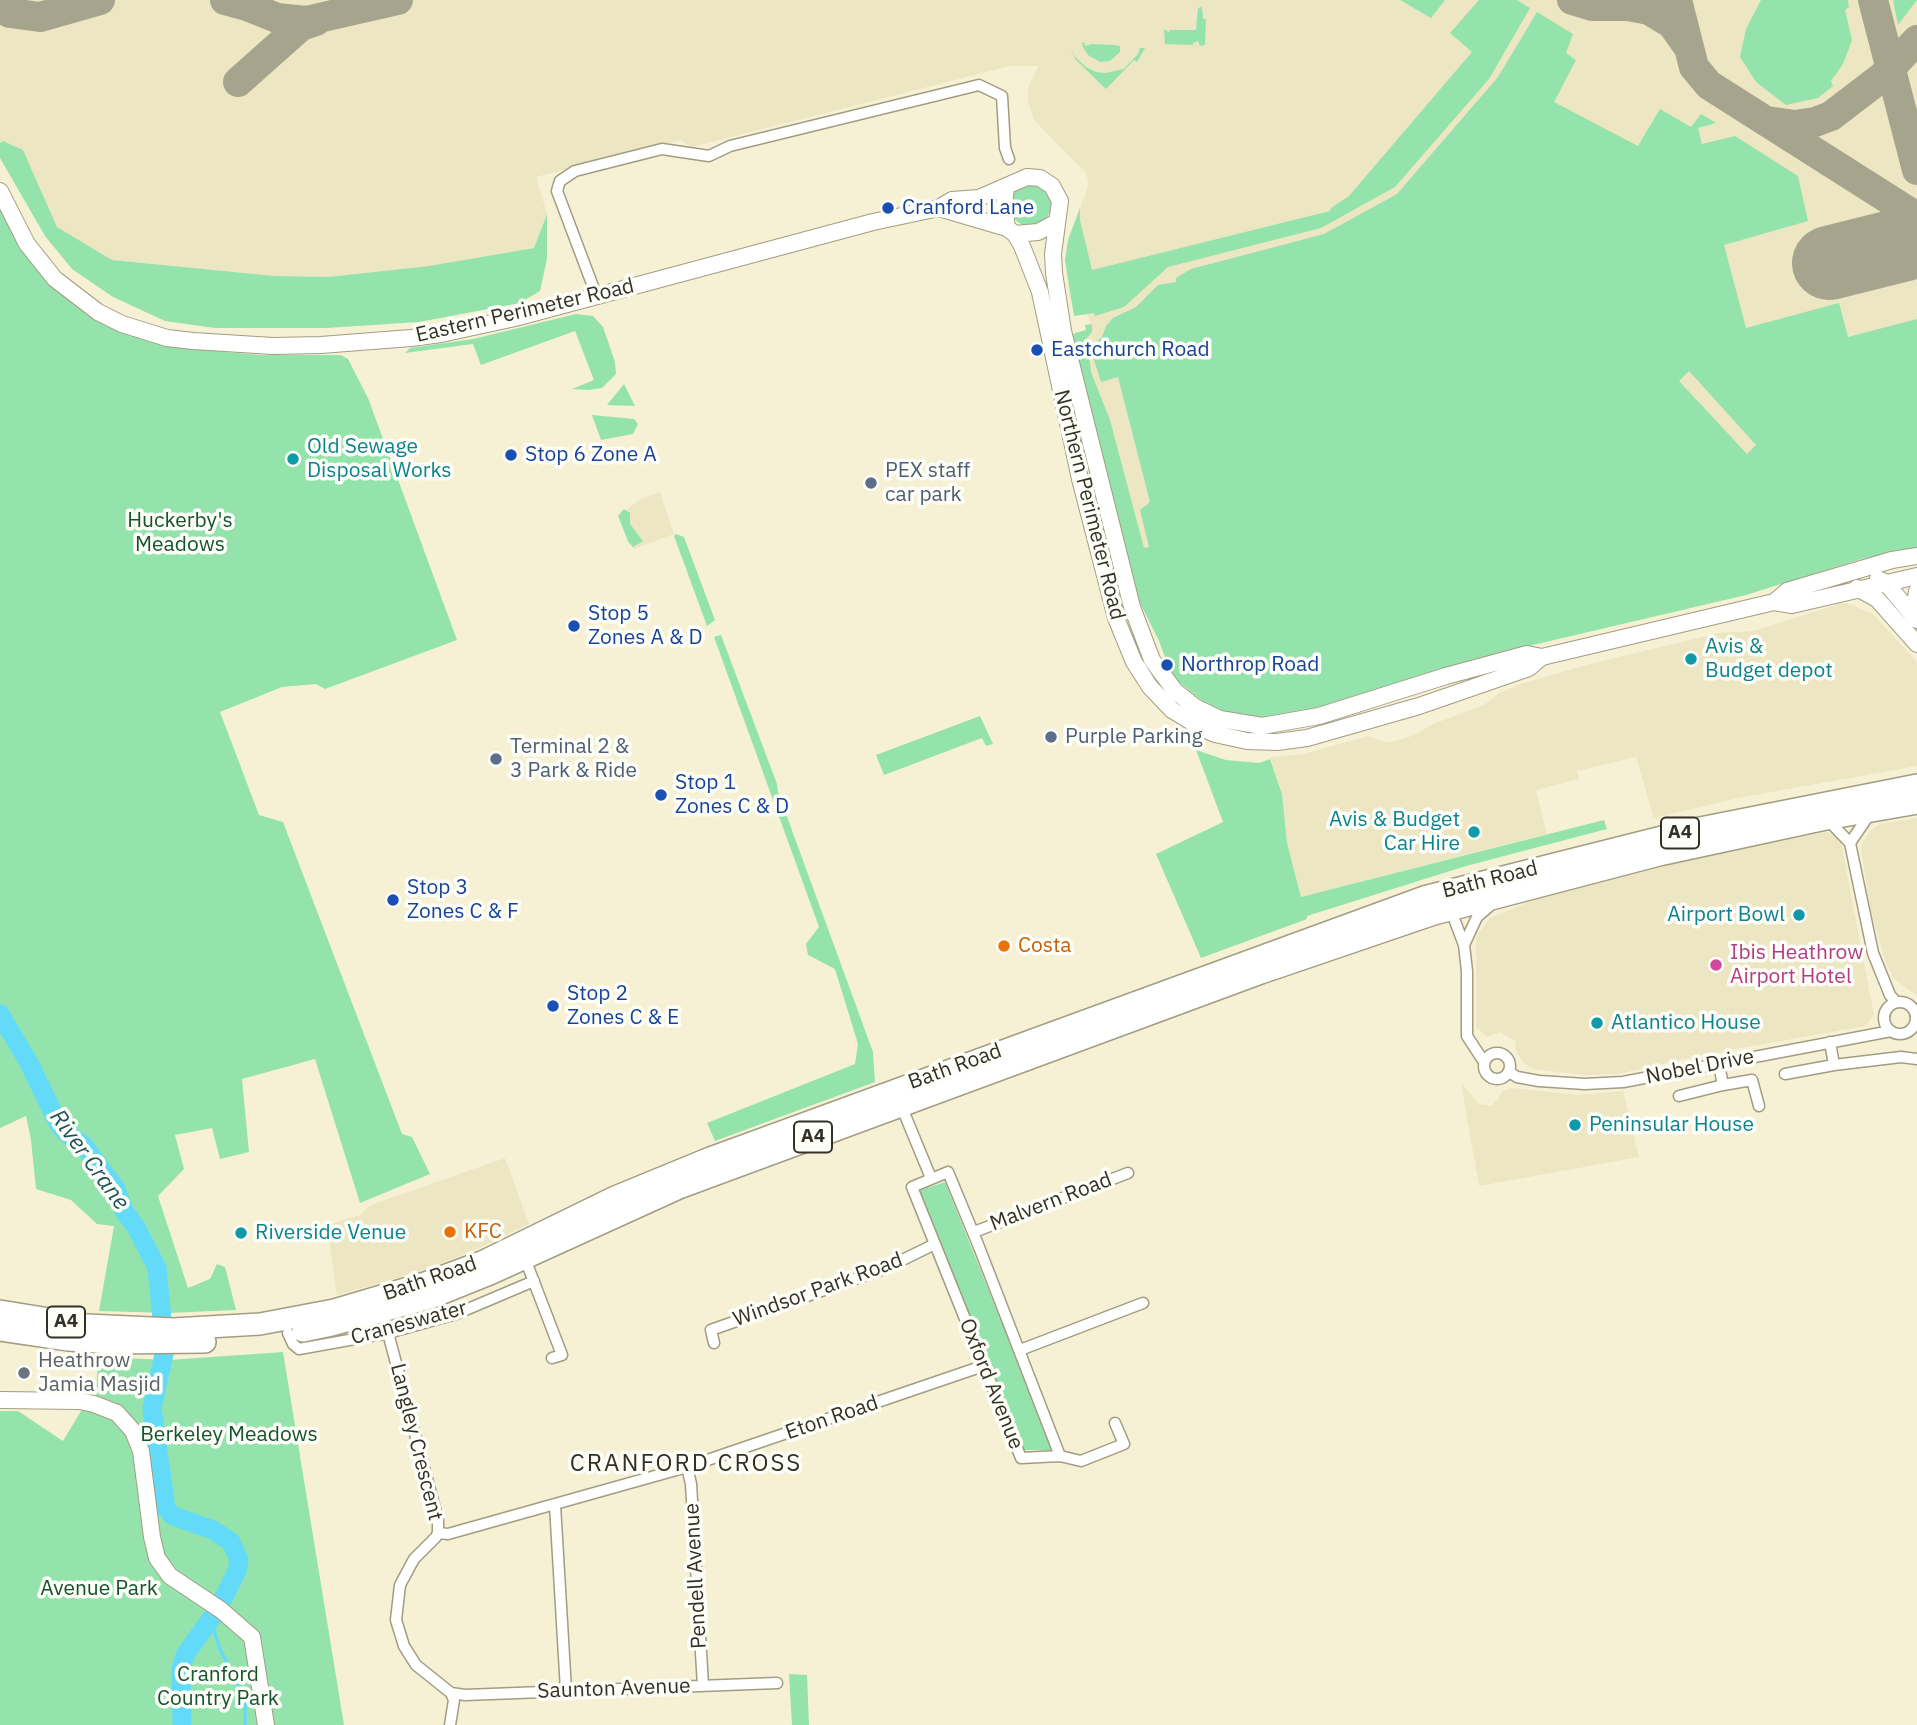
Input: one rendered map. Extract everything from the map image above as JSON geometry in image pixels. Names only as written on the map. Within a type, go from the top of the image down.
[{"type":"highway","name":"Bath Road","points":[[1450,907],[1690,830],[1917,785]]},
{"type":"highway","name":"Bath Road","points":[[0,1330],[68,1340],[133,1336],[254,1339],[332,1325],[430,1298],[638,1187],[897,1098],[1237,964],[1424,897],[1450,907],[1659,855],[1826,819],[1917,803]]},
{"type":"highway","name":"Bath Road","points":[[173,1336],[334,1310],[522,1251]]},
{"type":"highway","name":"Bath Road","points":[[0,1311],[87,1325],[133,1336]]},
{"type":"street","points":[[597,297],[557,191],[560,181],[570,173],[657,150],[675,149],[709,156],[730,146],[971,86],[984,86],[999,93],[1004,101],[1005,148],[1009,159]]},
{"type":"street","points":[[939,208],[1011,231],[1038,232],[1057,222],[1060,201],[1047,181],[1027,177],[1006,187],[1004,206],[1011,231]]},
{"type":"street","name":"Eastern Perimeter Road","points":[[0,191],[27,244],[55,279],[98,312],[133,328],[167,338],[273,346],[411,338],[515,318],[873,222],[939,208],[952,200],[979,198],[1006,187]]},
{"type":"street","name":"Northern Perimeter Road","points":[[1057,222],[1054,272],[1063,331],[1140,631],[1152,660],[1175,691],[1195,708],[1220,719],[1247,725],[1270,725],[1320,716],[1446,676],[1527,654],[1542,657],[1774,602],[1787,590],[1854,581],[1892,560],[1917,556]]},
{"type":"street","name":"Northern Perimeter Road","points":[[1011,231],[1030,264],[1040,292],[1080,479],[1115,618],[1134,662],[1150,687],[1172,710],[1200,727],[1230,738],[1263,742],[1293,741],[1323,735],[1419,706],[1529,668],[1542,657]]},
{"type":"street","points":[[1892,560],[1886,571],[1885,582],[1886,600],[1892,616]]},
{"type":"street","points":[[1885,582],[1917,576]]},
{"type":"street","points":[[1854,581],[1873,577],[1885,582],[1915,618]]},
{"type":"street","points":[[1854,581],[1877,599],[1917,643]]},
{"type":"street","points":[[1915,618],[1917,591]]},
{"type":"street","points":[[1850,843],[1873,810]]},
{"type":"street","points":[[1826,819],[1850,843],[1873,953],[1890,995],[1896,1002],[1911,1005],[1916,1013],[1917,1021],[1913,1028],[1902,1034],[1891,1031],[1884,1017],[1887,1008],[1896,1002]]},
{"type":"street","points":[[1464,945],[1477,917],[1503,894]]},
{"type":"street","points":[[1450,907],[1464,945],[1467,971],[1466,1036],[1484,1062],[1484,1070],[1490,1077],[1498,1079],[1509,1072],[1509,1061],[1501,1053],[1489,1055],[1484,1062]]},
{"type":"street","name":"Nobel Drive","points":[[1509,1072],[1517,1077],[1539,1081],[1585,1084],[1623,1082],[1891,1031]]},
{"type":"street","points":[[1830,1042],[1834,1065]]},
{"type":"street","points":[[1786,1074],[1901,1057],[1917,1059]]},
{"type":"street","points":[[1719,1065],[1723,1085]]},
{"type":"street","points":[[1679,1096],[1752,1080],[1759,1106]]},
{"type":"street","points":[[897,1098],[931,1178]]},
{"type":"street","name":"Oxford Avenue","points":[[948,1172],[1060,1456],[1021,1458],[912,1188],[931,1178],[948,1172]]},
{"type":"street","name":"Malvern Road","points":[[974,1233],[1128,1172]]},
{"type":"street","name":"Windsor Park Road","points":[[714,1343],[712,1330],[886,1268],[935,1244]]},
{"type":"street","points":[[522,1251],[562,1355]]},
{"type":"street","name":"Craneswater","points":[[288,1333],[293,1344],[299,1349],[388,1333],[456,1314],[534,1281]]},
{"type":"street","points":[[1020,1350],[1143,1303]]},
{"type":"street","name":"Langley Crescent","points":[[388,1333],[438,1520],[438,1533],[414,1559],[400,1586],[396,1620],[404,1646],[416,1665],[451,1693]]},
{"type":"street","name":"Eton Road","points":[[438,1533],[448,1535],[687,1466],[983,1366]]},
{"type":"street","points":[[0,1400],[80,1401],[117,1413],[133,1431],[141,1451],[157,1558],[170,1576],[221,1610],[252,1637],[266,1725]]},
{"type":"street","points":[[1060,1456],[1081,1461],[1126,1449],[1115,1423]]},
{"type":"street","name":"Pendell Avenue","points":[[687,1466],[691,1484],[703,1686]]},
{"type":"street","points":[[555,1505],[566,1690]]},
{"type":"street","name":"Saunton Avenue","points":[[451,1693],[465,1695],[777,1684]]},
{"type":"street","points":[[450,1725],[454,1700],[451,1693]]},
{"type":"shaded area","points":[[0,0],[1917,0],[1917,549],[1865,558],[1173,643],[1079,345],[1091,329],[1088,316],[1070,300],[1065,260],[1068,240],[1089,184],[1086,173],[1034,120],[1028,101],[1028,88],[1038,66],[1010,66],[692,147],[680,140],[536,177],[547,214],[534,248],[429,266],[327,277],[275,276],[112,260],[57,227],[23,150],[0,143]]},
{"type":"shaded area","points":[[660,492],[674,534],[634,549],[627,541],[621,513],[643,498]]},
{"type":"shaded area","points":[[1842,603],[1873,614],[1917,662],[1917,766],[1738,798],[1654,818],[1636,757],[1577,771],[1579,779],[1536,790],[1547,834],[1301,897],[1287,843],[1282,794],[1270,757],[1304,754],[1368,736],[1387,743],[1412,736],[1433,724],[1484,705],[1498,694],[1520,684],[1719,633],[1753,631]]},
{"type":"shaded area","points":[[1917,818],[1917,996],[1894,979],[1885,961],[1871,911],[1861,850],[1870,831],[1880,824]]},
{"type":"shaded area","points":[[1827,832],[1836,835],[1841,842],[1874,1015],[1865,1026],[1708,1054],[1618,1074],[1586,1075],[1533,1069],[1523,1062],[1516,1051],[1515,1041],[1500,1032],[1487,1037],[1476,1027],[1476,937],[1490,918],[1539,898],[1692,859]]},
{"type":"shaded area","points":[[1461,1083],[1479,1104],[1492,1106],[1504,1090],[1512,1088],[1577,1095],[1623,1091],[1639,1157],[1479,1186]]},
{"type":"shaded area","points":[[505,1158],[529,1224],[477,1249],[421,1271],[337,1295],[327,1225],[360,1215],[371,1205]]},
{"type":"green space","points":[[1400,0],[1445,0],[1431,18]]},
{"type":"green space","points":[[1479,0],[1517,0],[1530,8],[1489,79],[1395,187],[1321,228],[1168,267],[1124,307],[1095,316],[1094,313],[1074,316],[1065,260],[1068,240],[1080,208],[1080,220],[1092,270],[1330,211],[1349,196],[1472,52],[1450,33]]},
{"type":"green space","points":[[1761,0],[1848,0],[1849,7],[1845,10],[1852,40],[1843,64],[1831,81],[1833,86],[1818,98],[1786,105],[1756,82],[1740,57],[1746,29]]},
{"type":"green space","points":[[1893,0],[1917,0],[1898,25]]},
{"type":"green space","points":[[1202,7],[1203,19],[1206,19],[1205,45],[1200,46],[1198,41],[1193,45],[1165,44],[1164,30],[1168,33],[1170,30],[1196,30],[1198,8]]},
{"type":"green space","points":[[1537,12],[1573,34],[1566,53],[1576,60],[1554,102],[1638,146],[1660,109],[1691,127],[1701,114],[1716,123],[1698,128],[1702,144],[1735,136],[1798,176],[1808,221],[1724,245],[1746,328],[1839,303],[1848,337],[1917,319],[1917,549],[1865,558],[1746,595],[1533,645],[1334,704],[1294,713],[1260,718],[1232,715],[1206,704],[1172,676],[1159,641],[1138,599],[1071,337],[1086,330],[1085,325],[1092,324],[1092,332],[1084,341],[1088,345],[1091,372],[1110,420],[1144,548],[1149,547],[1140,510],[1150,502],[1118,377],[1101,382],[1093,357],[1095,343],[1102,337],[1106,326],[1113,318],[1136,307],[1158,285],[1176,282],[1176,278],[1191,269],[1324,234],[1397,194],[1498,77]],"holes":[[[1689,371],[1756,445],[1747,454],[1679,381]]]},
{"type":"green space","points":[[1084,42],[1085,46],[1120,46],[1120,52],[1110,61],[1100,62],[1088,55],[1083,47]]},
{"type":"green space","points":[[1070,46],[1075,57],[1086,67],[1105,73],[1124,69],[1140,48],[1145,48],[1137,62],[1134,60],[1106,89],[1075,59]]},
{"type":"green space","points":[[3,141],[23,150],[57,227],[112,260],[275,276],[328,277],[429,266],[534,248],[547,214],[547,259],[540,291],[520,303],[419,322],[327,328],[215,328],[165,321],[113,297],[72,269],[45,236],[0,158],[0,143]]},
{"type":"green space","points":[[1030,184],[1045,190],[1051,205],[1045,220],[1030,226],[1015,220],[1009,205],[1015,190]]},
{"type":"green space","name":"Huckerby's Meadows","points":[[0,210],[23,251],[56,290],[91,317],[125,333],[190,349],[261,355],[341,355],[348,359],[368,398],[457,640],[325,689],[316,684],[282,687],[220,712],[259,815],[283,822],[402,1134],[412,1137],[430,1174],[360,1203],[315,1059],[242,1079],[249,1152],[220,1159],[212,1128],[175,1135],[184,1169],[158,1196],[188,1288],[210,1279],[217,1264],[225,1267],[236,1310],[168,1313],[99,1311],[114,1226],[97,1224],[71,1200],[36,1189],[26,1116],[0,1128]]},
{"type":"green space","points":[[576,314],[593,316],[603,327],[615,362],[616,374],[602,388],[572,389],[594,380],[575,331],[481,365],[473,344],[405,353],[410,348],[473,339]]},
{"type":"green space","points":[[624,384],[635,406],[607,405]]},
{"type":"green space","points":[[592,415],[634,419],[638,424],[633,434],[601,440]]},
{"type":"green space","points":[[624,509],[630,513],[630,524],[643,541],[633,547],[618,516]]},
{"type":"green space","points":[[676,534],[684,537],[715,620],[707,626],[674,536]]},
{"type":"green space","points":[[721,635],[873,1052],[875,1082],[715,1141],[707,1123],[855,1064],[858,1044],[835,969],[808,955],[806,944],[819,927],[714,637]]},
{"type":"green space","points":[[980,716],[993,744],[986,746],[982,738],[884,775],[876,755]]},
{"type":"green space","points":[[1196,750],[1226,760],[1259,763],[1270,759],[1282,794],[1287,843],[1301,897],[1604,820],[1607,829],[1466,866],[1307,916],[1307,919],[1201,958],[1156,854],[1223,822]]},
{"type":"green space","points":[[945,1182],[1052,1448],[1050,1450],[1023,1450],[1020,1446],[919,1193]]},
{"type":"green space","points":[[283,1352],[344,1725],[271,1725],[257,1637],[245,1650],[259,1725],[0,1725],[0,1411],[18,1411],[63,1441],[81,1411],[96,1399],[98,1357],[169,1360]]},
{"type":"green space","points":[[789,1674],[807,1675],[809,1725],[792,1725]]},
{"type":"waterway","name":"River Crane","points":[[0,1014],[29,1063],[58,1123],[65,1132],[84,1146],[116,1189],[124,1211],[136,1227],[157,1268],[165,1350],[152,1408],[166,1508],[173,1516],[213,1530],[231,1542],[239,1560],[237,1571],[223,1599]]},
{"type":"waterway","name":"River Crane","points":[[182,1725],[181,1669],[185,1655],[218,1609]]},
{"type":"waterway","points":[[211,1620],[219,1647],[245,1698],[245,1725]]},
{"type":"taxiway","points":[[0,8],[10,13],[40,17],[100,0]]},
{"type":"taxiway","points":[[225,0],[277,18],[306,21],[398,0]]},
{"type":"taxiway","points":[[1572,0],[1592,6],[1628,6],[1649,10],[1672,24],[1687,45]]},
{"type":"taxiway","points":[[1677,0],[1694,67],[1709,85],[1917,217]]},
{"type":"taxiway","points":[[1873,0],[1917,170]]},
{"type":"taxiway","points":[[238,82],[301,26],[316,21]]},
{"type":"taxiway","points":[[1767,121],[1795,125],[1831,116],[1882,77],[1917,40]]},
{"type":"runway","points":[[1829,263],[1917,241]]},
{"type":"place","name":"Cranford Lane","points":[[888,208]]},
{"type":"place","name":"Eastchurch Road","points":[[1037,350]]},
{"type":"place","name":"Stop 6 Zone A","points":[[511,455]]},
{"type":"place","name":"Old Sewage Disposal Works","points":[[293,459]]},
{"type":"place","name":"PEX staff car park","points":[[871,483]]},
{"type":"place","name":"Stop 5 Zones A & D","points":[[574,626]]},
{"type":"place","name":"Avis & Budget depot","points":[[1691,659]]},
{"type":"place","name":"Northrop Road","points":[[1167,665]]},
{"type":"place","name":"Purple Parking","points":[[1051,737]]},
{"type":"place","name":"Terminal 2 & 3 Park & Ride","points":[[496,759]]},
{"type":"place","name":"Stop 1 Zones C & D","points":[[661,795]]},
{"type":"place","name":"Avis & Budget Car Hire","points":[[1474,832]]},
{"type":"place","name":"Stop 3 Zones C & F","points":[[393,900]]},
{"type":"place","name":"Airport Bowl","points":[[1799,915]]},
{"type":"place","name":"Costa","points":[[1004,946]]},
{"type":"place","name":"Ibis Heathrow Airport Hotel","points":[[1716,965]]},
{"type":"place","name":"Stop 2 Zones C & E","points":[[553,1006]]},
{"type":"place","name":"Atlantico House","points":[[1597,1023]]},
{"type":"place","name":"Peninsular House","points":[[1575,1125]]},
{"type":"place","name":"KFC","points":[[450,1232]]},
{"type":"place","name":"Riverside Venue","points":[[241,1233]]},
{"type":"place","name":"Heathrow Jamia Masjid","points":[[24,1373]]},
{"type":"district","name":"CRANFORD CROSS","points":[[686,1464]]},
{"type":"park label","name":"Berkeley Meadows","points":[[229,1435]]},
{"type":"park label","name":"Avenue Park","points":[[99,1589]]},
{"type":"park label","name":"Cranford Country Park","points":[[218,1687]]}]
